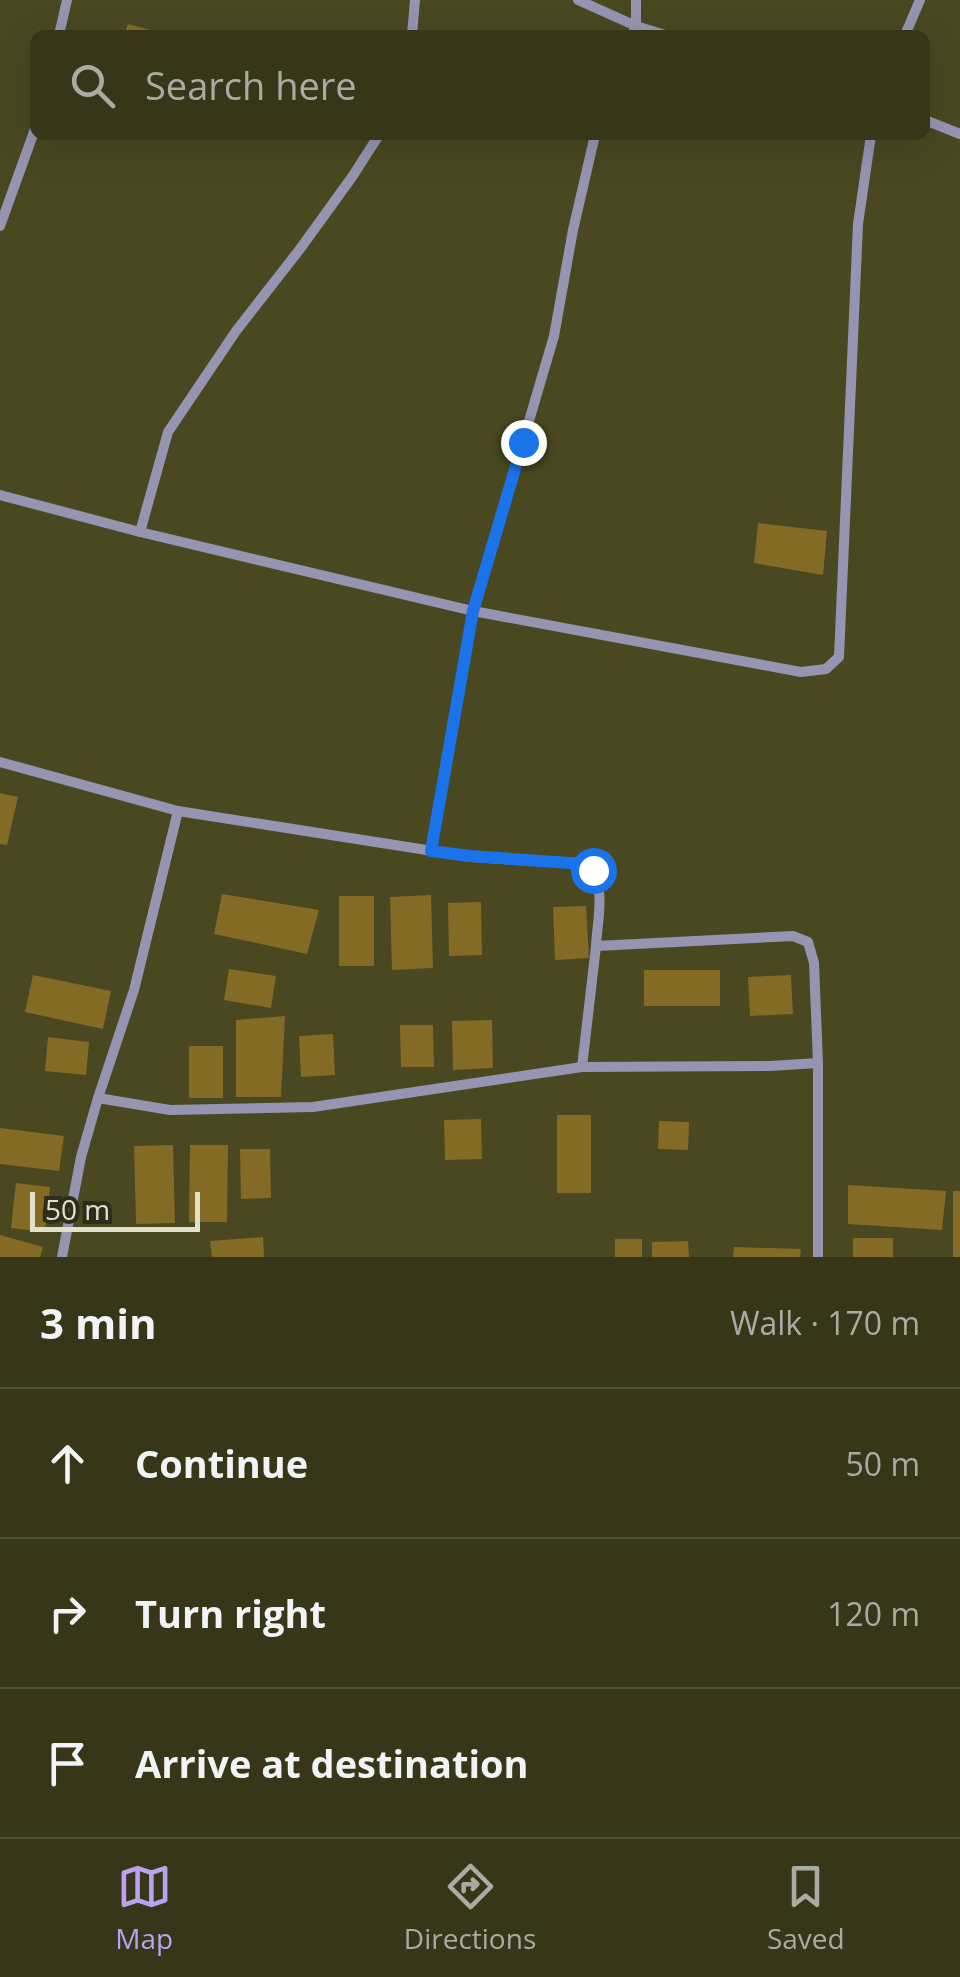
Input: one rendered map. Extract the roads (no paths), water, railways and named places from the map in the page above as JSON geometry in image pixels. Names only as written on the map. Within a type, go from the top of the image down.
[{"type":"street","points":[[61,30],[66,0]]},
{"type":"street","points":[[412,30],[415,0]]},
{"type":"street","points":[[578,0],[634,30],[636,0]]},
{"type":"street","points":[[907,30],[920,0]]},
{"type":"street","points":[[930,122],[960,134]]},
{"type":"street","points":[[0,226],[31,140]]},
{"type":"street","points":[[140,532],[168,432],[377,140]]},
{"type":"street","points":[[431,851],[473,611],[554,336],[594,140]]},
{"type":"street","points":[[0,495],[473,611],[801,672],[826,669],[839,657],[858,224],[870,140]]},
{"type":"street","points":[[0,762],[178,811],[431,851],[584,864],[593,870],[599,882],[582,1067]]},
{"type":"street","points":[[62,1257],[82,1157],[134,990],[178,811]]},
{"type":"street","points":[[596,946],[793,936],[808,942],[814,963],[818,1063],[818,1257]]},
{"type":"street","points":[[98,1098],[170,1110],[313,1107],[582,1067],[818,1063]]}]
